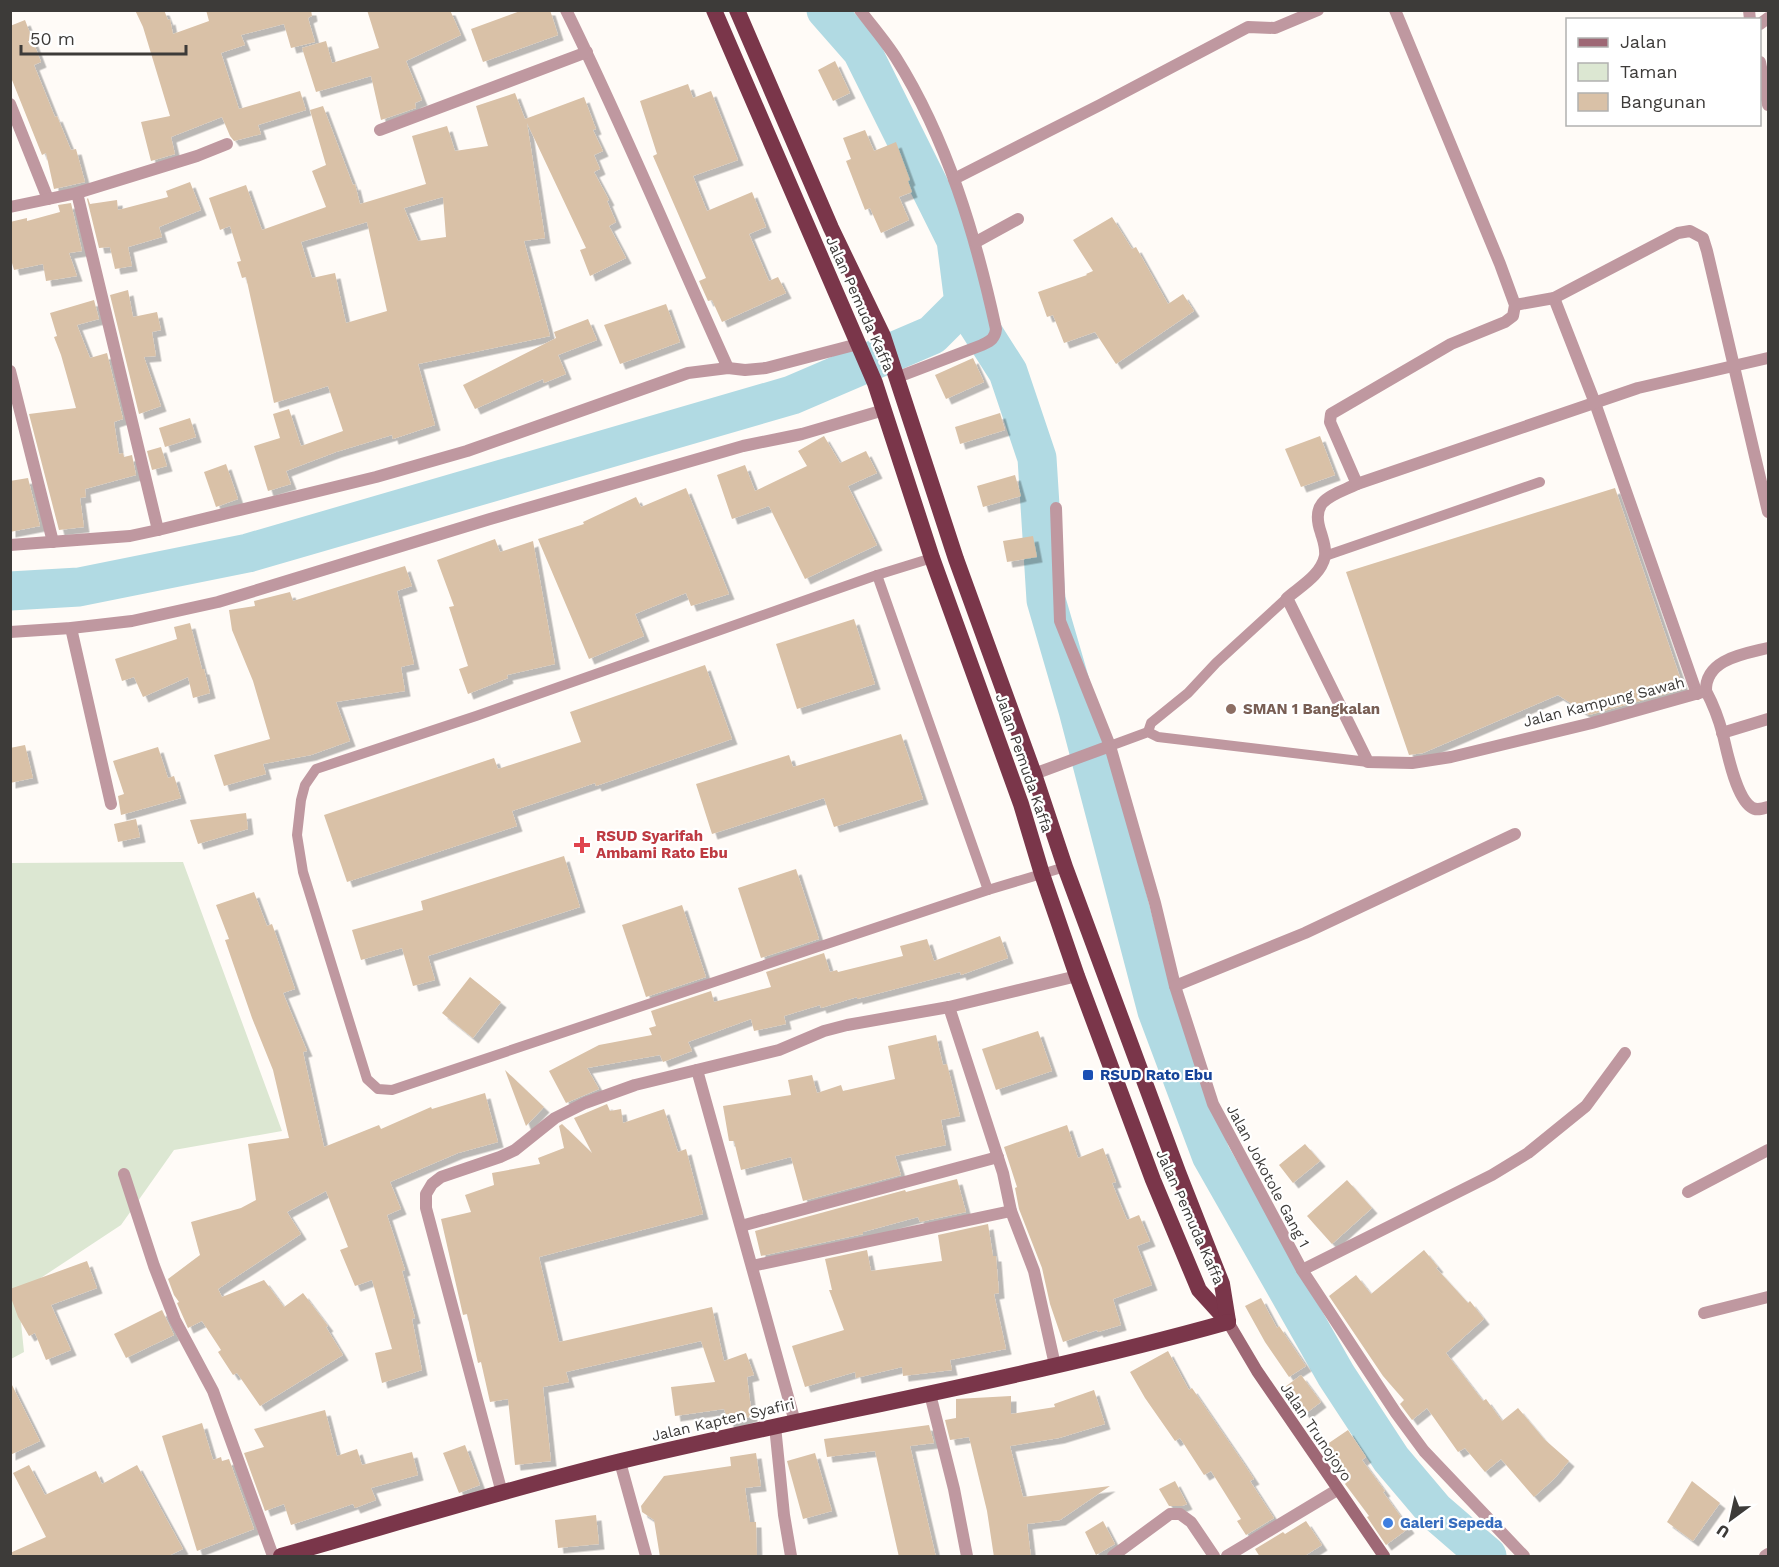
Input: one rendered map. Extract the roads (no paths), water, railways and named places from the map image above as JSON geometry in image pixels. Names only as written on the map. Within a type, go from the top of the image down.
[{"type":"highway","name":"Jalan Pemuda Kaffa","points":[[714,10],[875,383],[932,558],[1021,804],[1077,976],[1153,1180],[1199,1290],[1228,1322]]},
{"type":"highway","name":"Jalan Pemuda Kaffa","points":[[736,10],[831,228],[883,336],[956,559],[1034,774],[1065,867],[1222,1284],[1228,1322]]},
{"type":"highway","points":[[811,236],[831,228]]},
{"type":"highway","name":"Jalan Kapten Syafiri","points":[[281,1557],[502,1493],[620,1462],[775,1426],[930,1394],[1228,1322]]},
{"type":"main road","name":"Jalan Trunojoyo","points":[[1228,1322],[1257,1371],[1384,1557]]},
{"type":"street","points":[[567,10],[622,127],[682,268],[728,368]]},
{"type":"street","points":[[860,10],[896,57],[919,98],[954,179],[976,242],[996,329],[995,335],[987,343],[897,375]]},
{"type":"street","points":[[1357,484],[1329,422],[1331,414],[1451,344],[1505,322],[1513,316],[1515,305],[1395,10]]},
{"type":"street","points":[[954,179],[1248,27],[1275,28],[1310,12]]},
{"type":"street","points":[[380,130],[586,52]]},
{"type":"street","points":[[1761,67],[1768,105]]},
{"type":"street","points":[[10,104],[48,199]]},
{"type":"street","points":[[10,207],[77,193],[197,156],[227,144]]},
{"type":"street","points":[[77,193],[158,530]]},
{"type":"street","points":[[976,242],[1018,219]]},
{"type":"street","points":[[1515,305],[1554,298],[1678,233],[1690,231],[1703,238],[1768,512]]},
{"type":"street","points":[[1554,298],[1702,692]]},
{"type":"street","points":[[10,545],[130,536],[158,530],[376,477],[456,454],[688,373],[728,368],[745,370],[766,368],[861,348]]},
{"type":"street","points":[[1368,762],[1287,598],[1311,578],[1320,568],[1325,556],[1325,545],[1318,525],[1317,513],[1320,505],[1326,499],[1357,484],[1513,429],[1638,388],[1768,358]]},
{"type":"street","points":[[10,371],[53,542]]},
{"type":"street","points":[[10,632],[70,628],[158,616],[218,602],[490,519],[720,453],[802,434],[884,410]]},
{"type":"street","name":"Jalan Jokotole Gang 1","points":[[1056,507],[1060,621],[1105,747],[1155,903],[1174,986],[1213,1104],[1302,1270],[1396,1413],[1424,1451],[1524,1557]]},
{"type":"street","points":[[70,628],[111,804]]},
{"type":"street","points":[[1702,692],[1711,671],[1722,663],[1737,656],[1768,648]]},
{"type":"street","name":"Jalan Kampung Sawah","points":[[1368,762],[1412,763],[1442,759],[1592,723],[1702,692],[1722,733],[1732,773],[1748,805],[1758,810],[1768,807]]},
{"type":"street","points":[[1722,733],[1768,719]]},
{"type":"street","points":[[1034,774],[1105,747]]},
{"type":"street","points":[[1174,986],[1305,933],[1515,834]]},
{"type":"street","points":[[502,1493],[426,1208],[426,1194],[432,1184],[441,1177],[515,1150],[540,1129],[570,1109],[635,1085],[779,1050],[831,1029],[949,1007],[1077,976]]},
{"type":"street","points":[[949,1007],[998,1156],[1011,1211],[1034,1271],[1055,1365]]},
{"type":"street","points":[[1302,1270],[1492,1175],[1528,1153],[1586,1106],[1625,1053]]},
{"type":"street","points":[[698,1070],[795,1422]]},
{"type":"street","points":[[1688,1192],[1768,1150]]},
{"type":"street","points":[[741,1226],[998,1156]]},
{"type":"street","points":[[124,1174],[154,1266],[175,1320],[213,1392],[273,1557]]},
{"type":"street","points":[[753,1266],[1011,1211]]},
{"type":"street","points":[[1704,1314],[1768,1297]]},
{"type":"street","points":[[930,1394],[954,1489],[967,1557]]},
{"type":"street","points":[[775,1426],[784,1515],[791,1557]]},
{"type":"street","points":[[620,1462],[646,1557]]},
{"type":"street","points":[[1227,1557],[1337,1490]]},
{"type":"street","points":[[1113,1557],[1170,1514],[1180,1514],[1191,1522],[1214,1557]]},
{"type":"lane","points":[[1325,556],[1540,482]]},
{"type":"lane","points":[[932,558],[316,769],[305,785],[300,806],[297,835],[303,872],[367,1079],[378,1089],[392,1090],[988,890],[1065,867]]},
{"type":"lane","points":[[878,575],[988,890]]},
{"type":"lane","points":[[1148,732],[1151,723],[1188,693],[1223,656],[1287,598]]},
{"type":"lane","points":[[1105,747],[1148,732],[1158,737],[1368,762]]},
{"type":"waterway","points":[[10,591],[79,587],[248,553],[792,395],[932,335],[964,303],[956,240],[862,51],[826,10]]},
{"type":"waterway","points":[[964,303],[1008,372],[1037,458],[1046,600],[1078,710],[1157,1011],[1211,1155],[1336,1375],[1391,1459],[1435,1511],[1487,1556]]},
{"type":"place","name":"SMAN 1 Bangkalan","points":[[1231,709]]},
{"type":"place","name":"RSUD Syarifah Ambami Rato Ebu","points":[[582,845]]},
{"type":"place","name":"RSUD Rato Ebu","points":[[1088,1075]]},
{"type":"place","name":"Galeri Sepeda","points":[[1388,1523]]}]
